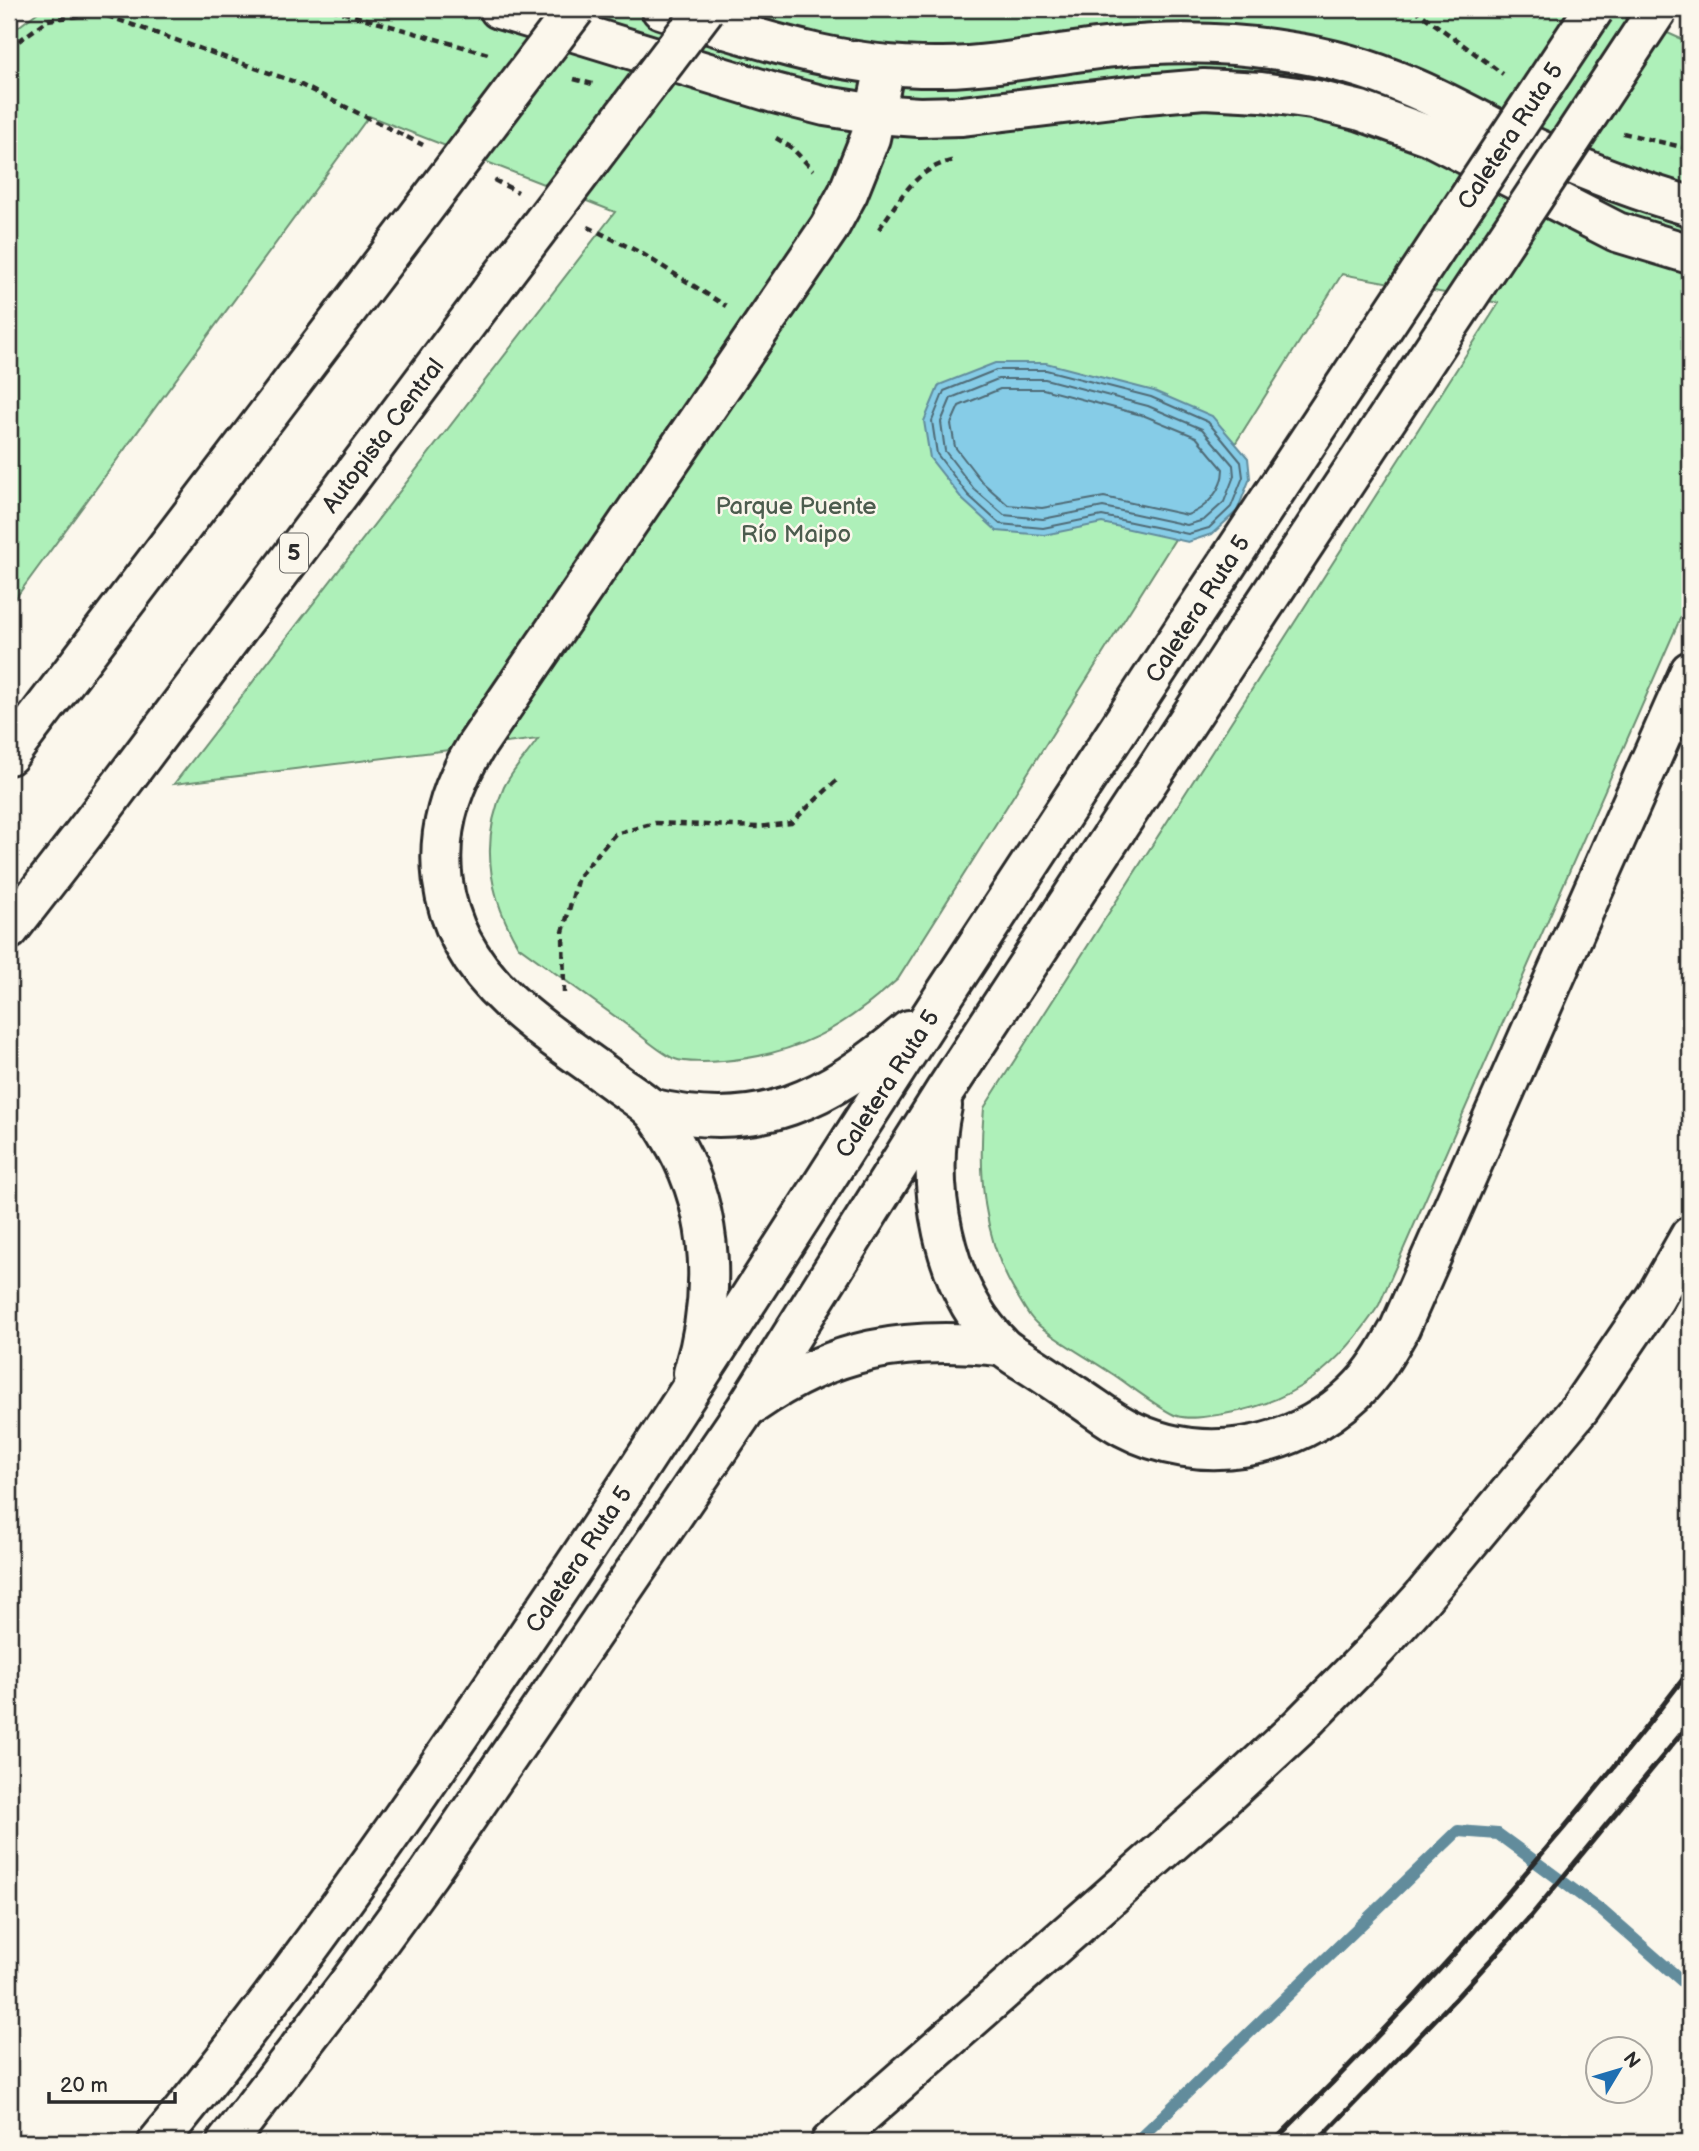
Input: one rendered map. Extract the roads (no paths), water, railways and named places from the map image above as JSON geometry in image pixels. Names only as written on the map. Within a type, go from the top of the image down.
[{"type":"main road","points":[[499,9],[774,93],[825,106],[876,114],[962,116],[1203,89],[1261,92],[1312,99],[1361,111],[1430,136],[1617,232],[1690,254]]},
{"type":"main road","points":[[9,755],[575,9]]},
{"type":"main road","points":[[660,9],[795,49],[885,67],[945,67],[1116,47],[1181,43],[1287,51],[1369,71],[1409,85],[1544,152],[1690,206]]},
{"type":"main road","name":"Autopista Central","points":[[9,930],[705,9]]},
{"type":"main road","name":"Caletera Ruta 5","points":[[158,2142],[271,1999],[468,1726],[684,1402],[945,994],[1594,9]]},
{"type":"main road","points":[[227,2142],[429,1873],[745,1410],[945,1091],[1658,9]]},
{"type":"main road","points":[[684,1402],[699,1346],[707,1300],[708,1262],[705,1224],[685,1163],[650,1108],[509,1001],[473,959],[458,933],[448,905],[442,876],[440,845],[451,793],[475,746],[829,228],[848,193],[866,149],[885,67]]},
{"type":"main road","points":[[945,1091],[937,1130],[934,1168],[937,1207],[959,1281],[978,1315],[1001,1346],[1124,1427],[1179,1446],[1236,1448],[1289,1436],[1314,1424],[1357,1391],[1381,1361],[1400,1328],[1690,671]]},
{"type":"main road","points":[[650,1108],[708,1118],[738,1118],[774,1112],[813,1096],[884,1052],[945,994]]},
{"type":"main road","points":[[831,2142],[1217,1803],[1298,1728],[1376,1648],[1440,1577],[1580,1408],[1641,1320],[1690,1236]]},
{"type":"main road","points":[[745,1410],[774,1389],[805,1372],[872,1349],[915,1342],[1001,1346]]},
{"type":"water","points":[[995,363],[1046,363],[1154,391],[1212,416],[1248,458],[1250,478],[1237,511],[1212,534],[1188,542],[1102,523],[1044,535],[997,531],[963,500],[930,458],[924,421],[939,385]]},
{"type":"waterway","points":[[1136,2142],[1458,1831],[1498,1834],[1601,1910],[1690,1988]]},
{"type":"railway","points":[[1273,2142],[1384,2030],[1490,1913],[1592,1794],[1690,1670]]},
{"type":"railway","points":[[1317,2142],[1530,1917],[1690,1723]]},
{"type":"park label","name":"Parque Puente Río Maipo","points":[[796,520]]}]
